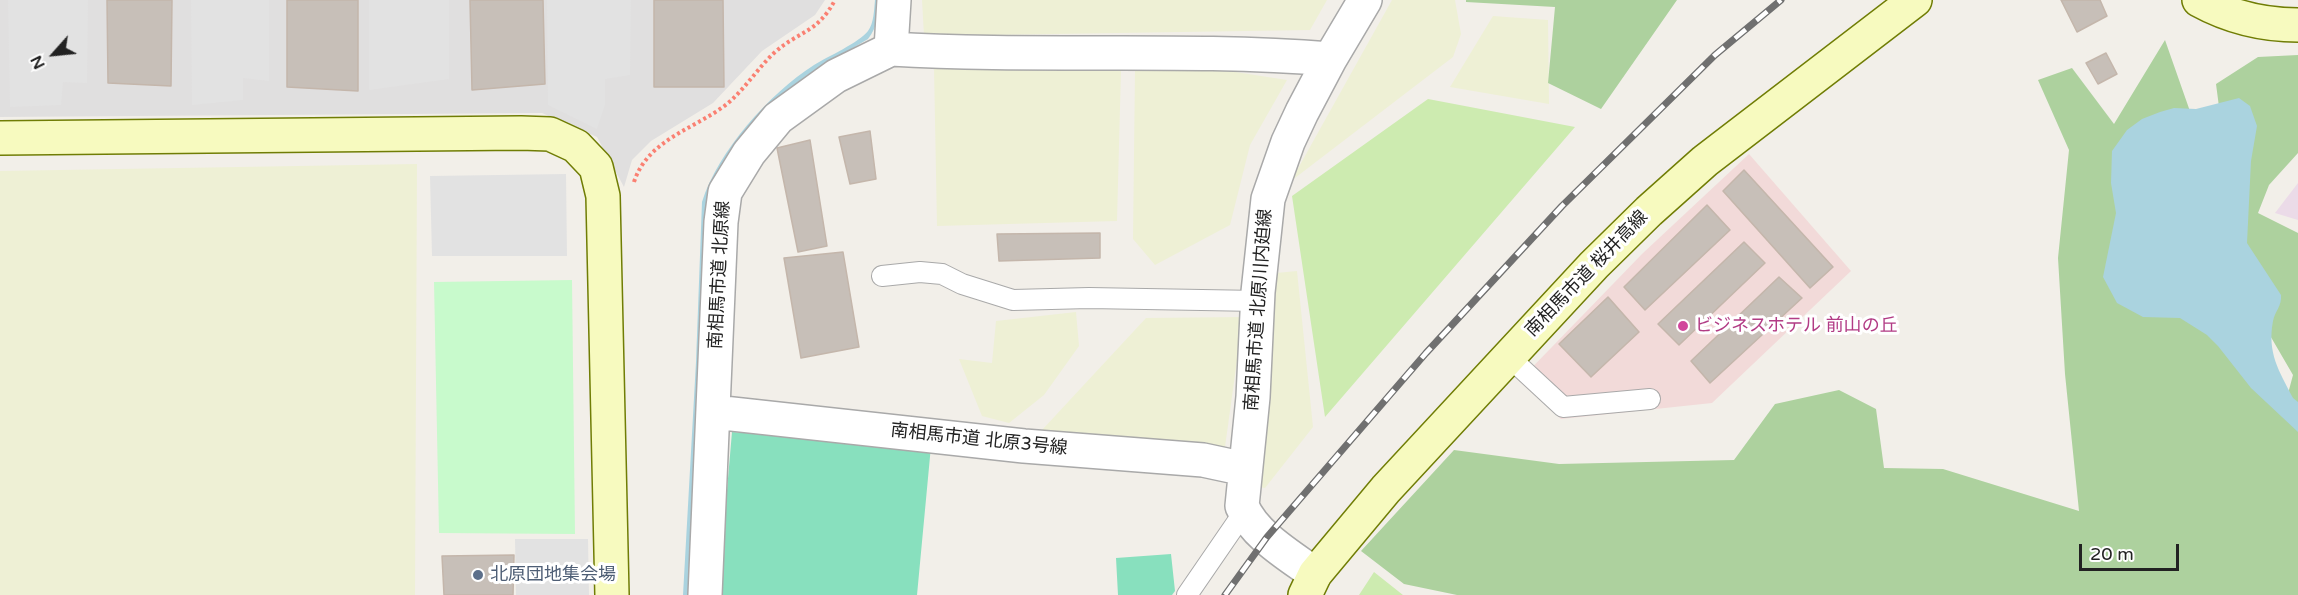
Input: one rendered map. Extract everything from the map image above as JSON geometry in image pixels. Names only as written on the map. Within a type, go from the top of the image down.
[{"type":"street","points":[[894,0],[891,49],[1262,55],[1330,59]]},
{"type":"street","name":"南相馬市道 北原川内廹線","points":[[1244,512],[1242,506],[1253,398],[1258,302],[1268,200],[1288,142],[1330,59],[1365,0]]},
{"type":"street","name":"南相馬市道 桜井高線","points":[[1310,585],[1386,489],[1594,265],[1649,211],[1705,161],[1915,0]]},
{"type":"street","points":[[2199,0],[2224,14],[2275,25],[2298,25]]},
{"type":"street","name":"南相馬市道 北原線","points":[[705,595],[721,222],[725,192],[749,153],[778,118],[836,76],[891,49]]},
{"type":"street","points":[[0,138],[521,133],[550,134],[576,146],[596,167],[603,196],[612,595]]},
{"type":"street","name":"南相馬市道 北原3号線","points":[[714,412],[1023,446],[1203,460],[1245,470]]},
{"type":"street","points":[[1244,512],[1246,517],[1310,585]]},
{"type":"lane","points":[[882,276],[942,274],[984,292],[1013,300],[1089,298],[1258,302]]},
{"type":"lane","points":[[1508,356],[1563,407],[1650,399]]},
{"type":"lane","points":[[1187,595],[1244,512]]},
{"type":"path","points":[[633,188],[643,162],[659,146],[729,102],[775,52],[818,25],[836,0]]},
{"type":"shaded area","points":[[0,0],[825,0],[815,15],[762,51],[713,103],[651,141],[632,160],[624,187],[597,137],[542,113],[0,117]]},
{"type":"shaded area","points":[[8,0],[88,0],[87,83],[63,82],[61,105],[10,107]]},
{"type":"shaded area","points":[[191,0],[269,0],[269,81],[243,78],[243,100],[192,105]]},
{"type":"shaded area","points":[[369,0],[449,0],[449,79],[369,90]]},
{"type":"shaded area","points":[[547,0],[631,0],[630,75],[605,79],[605,105],[597,129],[548,105]]},
{"type":"shaded area","name":"ビジネスホテル 前山の丘","points":[[1749,154],[1851,271],[1712,403],[1561,419],[1519,381],[1642,254]]},
{"type":"shaded area","points":[[566,174],[567,256],[432,256],[430,176]]},
{"type":"shaded area","points":[[2298,183],[2298,220],[2275,213]]},
{"type":"shaded area","points":[[515,539],[588,539],[589,595],[516,595]]},
{"type":"green space","points":[[922,0],[1327,0],[1310,30],[924,36]]},
{"type":"green space","points":[[1392,0],[1455,0],[1461,34],[1453,57],[1291,181]]},
{"type":"green space","points":[[1466,0],[1677,0],[1601,109],[1548,83],[1555,7],[1466,2]]},
{"type":"green space","points":[[1493,16],[1548,20],[1549,104],[1450,87]]},
{"type":"green space","points":[[2165,40],[2192,117],[2178,301],[2286,401],[2293,375],[2222,253],[2221,122],[2216,84],[2258,57],[2298,55],[2298,153],[2269,185],[2258,213],[2298,233],[2298,595],[1457,595],[1404,584],[1361,551],[1454,450],[1559,464],[1734,460],[1775,404],[1839,390],[1876,409],[1884,468],[1943,469],[2079,511],[2065,374],[2058,258],[2069,150],[2038,80],[2072,68],[2114,124]]},
{"type":"green space","points":[[934,68],[1121,70],[1117,221],[937,226]]},
{"type":"green space","points":[[1135,69],[1229,71],[1287,80],[1250,145],[1230,225],[1155,265],[1133,239]]},
{"type":"green space","points":[[1428,99],[1575,127],[1325,417],[1292,196]]},
{"type":"green space","points":[[417,164],[415,595],[0,595],[0,171]]},
{"type":"green space","points":[[1297,271],[1313,427],[1265,488],[1258,487],[1276,273]]},
{"type":"green space","points":[[572,280],[575,534],[439,533],[434,282]]},
{"type":"green space","points":[[1076,312],[1079,346],[1044,395],[1009,423],[982,416],[959,359],[992,363],[996,321]]},
{"type":"green space","points":[[1243,317],[1225,447],[1042,430],[1146,318]]},
{"type":"green space","points":[[732,432],[931,446],[917,595],[718,595]]},
{"type":"green space","points":[[1171,554],[1175,591],[1172,595],[1118,595],[1116,558]]},
{"type":"green space","points":[[1374,572],[1403,595],[1359,595]]},
{"type":"water","points":[[875,0],[879,0],[877,20],[868,39],[806,76],[793,87],[723,164],[700,381],[688,595],[683,595],[702,202],[720,163],[747,125],[797,77],[864,35],[871,24]]},
{"type":"water","points":[[2239,98],[2250,106],[2257,126],[2251,161],[2247,243],[2281,295],[2273,321],[2273,352],[2293,398],[2298,402],[2298,432],[2251,388],[2207,335],[2180,318],[2143,317],[2117,303],[2103,277],[2116,213],[2111,183],[2112,151],[2127,130],[2142,119],[2174,108],[2196,109]]},
{"type":"building","points":[[107,0],[172,0],[171,86],[108,83]]},
{"type":"building","points":[[287,0],[358,0],[358,91],[287,87]]},
{"type":"building","points":[[470,0],[543,0],[545,84],[472,90]]},
{"type":"building","points":[[654,0],[723,0],[724,87],[654,87]]},
{"type":"building","points":[[2061,0],[2100,0],[2107,16],[2077,32]]},
{"type":"building","points":[[2106,53],[2117,74],[2098,84],[2086,63]]},
{"type":"building","points":[[870,131],[876,179],[850,184],[839,137]]},
{"type":"building","points":[[810,140],[827,246],[798,252],[777,148]]},
{"type":"building","points":[[1744,170],[1833,267],[1810,288],[1723,191]]},
{"type":"building","points":[[1707,205],[1730,230],[1645,310],[1624,287]]},
{"type":"building","points":[[1100,233],[1100,258],[999,261],[997,234]]},
{"type":"building","points":[[1744,242],[1765,263],[1679,345],[1658,324]]},
{"type":"building","points":[[843,252],[859,347],[801,358],[784,258]]},
{"type":"building","points":[[1779,277],[1802,298],[1710,383],[1691,361]]},
{"type":"building","points":[[1608,297],[1639,332],[1591,377],[1559,344]]},
{"type":"building","name":"北原団地集会場","points":[[514,555],[513,595],[444,595],[442,556]]},
{"type":"railway","points":[[1225,595],[1267,537],[1426,353],[1562,206],[1715,55],[1781,0]]},
{"type":"place","name":"ビジネスホテル 前山の丘","points":[[1683,326]]},
{"type":"place","name":"北原団地集会場","points":[[478,575]]}]
